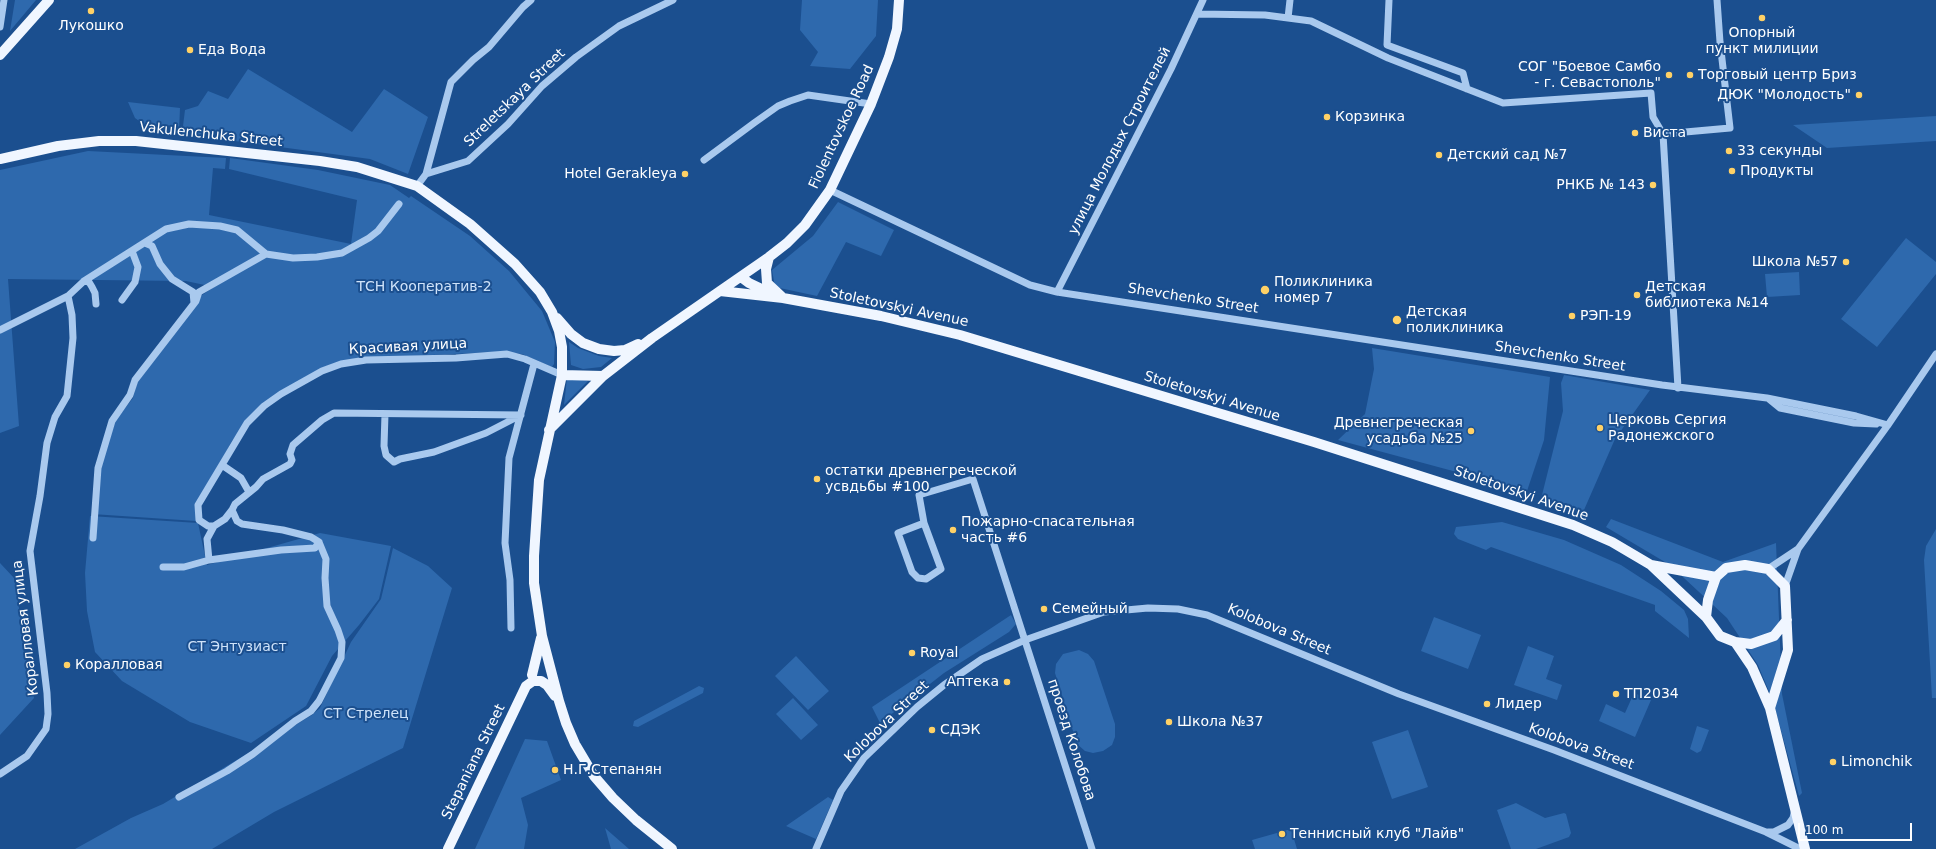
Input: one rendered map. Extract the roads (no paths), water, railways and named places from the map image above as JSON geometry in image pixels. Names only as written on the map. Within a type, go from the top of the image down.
[{"type":"main road","points":[[0,55],[49,0]]},
{"type":"main road","name":"Fiolentovskoe Road","points":[[720,291],[787,243],[805,225],[830,190],[871,104],[889,57],[897,29],[899,0]]},
{"type":"main road","name":"Vakulenchuka Street","points":[[0,159],[58,146],[98,141],[136,141],[320,161],[357,167],[417,186],[426,196]]},
{"type":"main road","points":[[357,167],[426,196],[470,224],[515,264],[540,292],[552,312],[571,334],[583,343],[599,349],[614,351],[625,350],[652,338]]},
{"type":"main road","points":[[426,196],[469,229],[510,265],[538,296],[552,324],[562,375]]},
{"type":"main road","points":[[769,257],[766,269],[767,283],[783,298]]},
{"type":"main road","points":[[741,277],[748,283],[783,298]]},
{"type":"main road","points":[[549,430],[603,376],[652,338],[720,291]]},
{"type":"main road","name":"Stoletovskyi Avenue","points":[[720,291],[783,298],[881,316],[960,335],[1314,442],[1573,525],[1612,542],[1651,566],[1706,617],[1720,636],[1735,642]]},
{"type":"main road","points":[[552,312],[559,331],[562,347],[562,375],[549,430],[540,480],[534,556],[534,583],[542,636],[566,723],[575,744],[594,776],[613,798],[636,820],[672,849]]},
{"type":"main road","points":[[562,375],[603,376]]},
{"type":"main road","points":[[1706,617],[1708,600],[1716,577],[1726,568],[1745,565],[1768,569],[1785,586],[1788,620],[1788,650],[1770,708]]},
{"type":"main road","points":[[1651,566],[1716,577]]},
{"type":"main road","points":[[1735,642],[1751,644],[1774,636],[1788,620]]},
{"type":"main road","name":"Stepaniana Street","points":[[532,675],[542,636]]},
{"type":"main road","points":[[1735,642],[1752,667],[1770,708],[1805,849]]},
{"type":"main road","name":"Stepaniana Street","points":[[532,675],[540,666],[549,663]]},
{"type":"main road","points":[[526,686],[533,681],[541,681],[547,685],[559,701]]},
{"type":"main road","name":"Stepaniana Street","points":[[448,849],[526,686]]},
{"type":"street","points":[[0,27],[4,0]]},
{"type":"street","points":[[417,186],[426,174],[451,82],[473,60],[489,47],[523,7],[531,0]]},
{"type":"street","name":"Streletskaya Street","points":[[426,174],[468,161],[508,124],[542,86],[576,57],[618,26],[673,0]]},
{"type":"street","name":"улица Молодых Строителей","points":[[1057,292],[1198,14],[1203,0]]},
{"type":"street","points":[[1288,18],[1290,0]]},
{"type":"street","points":[[1389,0],[1387,45],[1463,73],[1467,89]]},
{"type":"street","points":[[1663,134],[1730,128],[1720,42],[1717,0]]},
{"type":"street","points":[[1198,14],[1265,16],[1311,21],[1388,58],[1502,103],[1651,93],[1653,117],[1663,134],[1678,388]]},
{"type":"street","points":[[704,160],[778,106],[790,101],[808,95],[871,104]]},
{"type":"street","name":"Shevchenko Street","points":[[830,190],[1030,285],[1057,292],[1678,388],[1767,398],[1856,416],[1888,425]]},
{"type":"street","points":[[0,330],[68,296],[82,283],[166,229],[188,224],[220,226],[237,230],[266,254],[293,258],[317,257],[342,252],[378,231],[399,204]]},
{"type":"street","points":[[145,243],[152,246],[160,264],[172,279],[192,292],[194,303]]},
{"type":"street","points":[[122,300],[135,282],[138,267],[132,251]]},
{"type":"street","points":[[93,538],[98,468],[112,421],[130,395],[135,380],[194,303],[199,292],[266,254]]},
{"type":"street","points":[[82,283],[89,282],[95,293],[96,304]]},
{"type":"street","name":"Коралловая улица","points":[[0,774],[15,765],[31,751],[46,729],[48,714],[47,693],[30,551],[47,443],[55,417],[67,396],[73,338],[72,315],[68,296]]},
{"type":"street","name":"Красивая улица","points":[[214,526],[208,526],[199,520],[198,505],[247,423],[264,406],[303,381],[322,371],[341,364],[366,360],[442,359],[507,354],[525,359],[562,375]]},
{"type":"street","points":[[1785,586],[1798,549],[1888,425],[1936,354]]},
{"type":"street","points":[[512,628],[510,580],[505,543],[509,458],[534,364]]},
{"type":"street","points":[[209,560],[207,539],[214,526],[225,519],[235,504],[263,479],[290,464],[292,460],[290,454],[293,445],[322,420],[334,413],[521,414]]},
{"type":"street","points":[[385,414],[384,446],[386,455],[394,462],[400,459],[434,452],[486,433],[521,414]]},
{"type":"street","points":[[222,465],[241,478],[249,492]]},
{"type":"street","name":"проезд Колобова","points":[[924,523],[919,495],[973,479],[1092,849]]},
{"type":"street","points":[[179,797],[227,771],[253,754],[295,721],[311,711],[319,701],[341,658],[342,642],[327,606],[325,578],[326,558],[319,542],[311,537],[283,530],[242,524],[237,521],[232,510]]},
{"type":"street","points":[[924,523],[941,569],[926,579],[918,578],[912,572],[898,533],[924,523]]},
{"type":"street","points":[[163,567],[184,567],[209,560],[281,550],[315,548],[319,542]]},
{"type":"street","points":[[1768,569],[1798,549]]},
{"type":"street","name":"Kolobova Street","points":[[816,849],[841,791],[864,758],[917,707],[944,685],[982,659],[1025,640],[1104,612],[1148,608],[1178,609],[1207,614],[1399,694],[1636,781],[1766,832],[1800,849]]},
{"type":"street","name":"Stepaniana Street","points":[[526,686],[532,675]]},
{"type":"street","points":[[1766,832],[1774,832],[1788,825],[1794,814],[1794,802]]},
{"type":"place","name":"Лукошко","points":[[91,11]]},
{"type":"place","name":"Опорный пункт милиции","points":[[1762,18]]},
{"type":"place","name":"Еда Вода","points":[[190,50]]},
{"type":"place","name":"СОГ \"Боевое Самбо - г. Севастополь\"","points":[[1669,75]]},
{"type":"place","name":"Торговый центр Бриз","points":[[1690,75]]},
{"type":"place","name":"ДЮК \"Молодость\"","points":[[1859,95]]},
{"type":"place","name":"Корзинка","points":[[1327,117]]},
{"type":"place","name":"Виста","points":[[1635,133]]},
{"type":"place","name":"33 секунды","points":[[1729,151]]},
{"type":"place","name":"Детский сад №7","points":[[1439,155]]},
{"type":"place","name":"Продукты","points":[[1732,171]]},
{"type":"place","name":"Hotel Gerakleya","points":[[685,174]]},
{"type":"place","name":"РНКБ № 143","points":[[1653,185]]},
{"type":"place","name":"Школа №57","points":[[1846,262]]},
{"type":"place","name":"Поликлиника номер 7","points":[[1265,290]]},
{"type":"place","name":"Детская библиотека №14","points":[[1637,295]]},
{"type":"place","name":"РЭП-19","points":[[1572,316]]},
{"type":"place","name":"Детская поликлиника","points":[[1397,320]]},
{"type":"place","name":"Церковь Сергия Радонежского","points":[[1600,428]]},
{"type":"place","name":"Древнегреческая усадьба №25","points":[[1471,431]]},
{"type":"place","name":"остатки древнегреческой усвдьбы #100","points":[[817,479]]},
{"type":"place","name":"Пожарно-спасательная часть #6","points":[[953,530]]},
{"type":"place","name":"Семейный","points":[[1044,609]]},
{"type":"place","name":"Royal","points":[[912,653]]},
{"type":"place","name":"Коралловая","points":[[67,665]]},
{"type":"place","name":"Аптека","points":[[1007,682]]},
{"type":"place","name":"ТП2034","points":[[1616,694]]},
{"type":"place","name":"Лидер","points":[[1487,704]]},
{"type":"place","name":"Школа №37","points":[[1169,722]]},
{"type":"place","name":"СДЭК","points":[[932,730]]},
{"type":"place","name":"Limonchik","points":[[1833,762]]},
{"type":"place","name":"Н.Г.Степанян","points":[[555,770]]},
{"type":"place","name":"Теннисный клуб \"Лайв\"","points":[[1282,834]]},
{"type":"park label","name":"ТСН Кооператив-2","points":[[424,287]]},
{"type":"park label","name":"СТ Энтузиаст","points":[[237,647]]},
{"type":"park label","name":"СТ Стрелец","points":[[366,714]]}]
